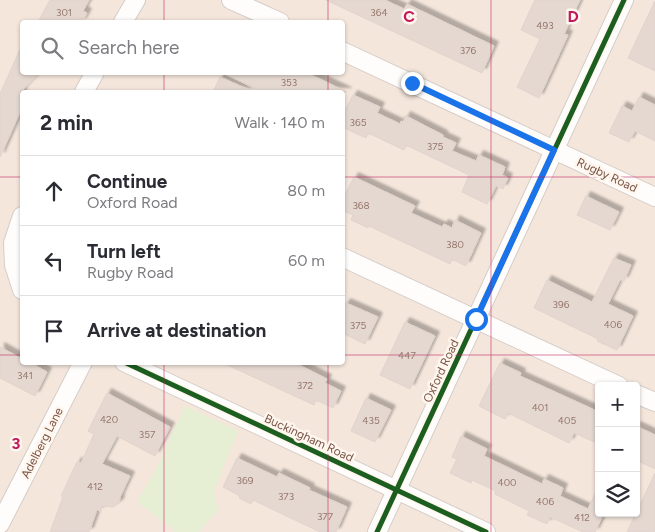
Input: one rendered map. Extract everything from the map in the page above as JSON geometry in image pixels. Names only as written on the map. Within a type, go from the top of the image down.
[{"type":"street","points":[[125,20],[136,0]]},
{"type":"street","points":[[231,0],[276,20]]},
{"type":"street","name":"Oxford Road","points":[[377,532],[624,0]]},
{"type":"street","name":"Rugby Road","points":[[345,52],[655,196]]},
{"type":"street","points":[[85,90],[93,75]]},
{"type":"street","points":[[20,222],[7,266],[20,287]]},
{"type":"street","points":[[345,258],[610,382]]},
{"type":"street","name":"Adelberg Lane","points":[[0,524],[81,365]]},
{"type":"street","name":"Buckingham Road","points":[[130,365],[486,532]]},
{"type":"street","points":[[640,396],[655,402]]},
{"type":"shaded area","points":[[0,0],[655,0],[655,532],[0,532]]},
{"type":"green space","points":[[185,406],[238,431],[214,490],[218,510],[198,532],[177,532],[137,502],[154,473]]},
{"type":"building","points":[[50,0],[89,0],[83,11],[87,13],[83,20],[39,20]]},
{"type":"building","points":[[326,0],[385,0],[404,9],[407,4],[494,46],[482,73]]},
{"type":"building","points":[[535,0],[580,0],[564,34],[568,35],[539,98],[517,87],[540,39],[521,30]]},
{"type":"building","points":[[655,1],[655,71],[628,58]]},
{"type":"building","points":[[20,49],[20,75],[37,75],[23,90],[20,90],[20,112],[0,157],[0,94]]},
{"type":"building","points":[[227,75],[311,75],[343,90],[259,90]]},
{"type":"building","points":[[220,77],[249,90],[214,90]]},
{"type":"building","points":[[353,95],[380,107],[377,113],[400,124],[406,116],[456,143],[452,151],[476,161],[479,155],[505,167],[502,175],[508,178],[503,189],[496,186],[487,204],[462,192],[469,175],[406,145],[404,150],[368,133],[366,138],[345,128],[345,110]]},
{"type":"building","points":[[639,97],[655,105],[655,141],[635,131],[629,142],[609,133],[622,106],[632,111]]},
{"type":"building","points":[[354,177],[415,206],[411,213],[442,227],[444,224],[452,228],[455,220],[481,233],[466,266],[452,259],[450,264],[369,226],[368,228],[351,220],[353,215],[345,211],[345,195]]},
{"type":"building","points":[[586,196],[619,212],[610,230],[577,215]]},
{"type":"building","points":[[614,258],[631,265],[624,281],[620,280],[608,304],[633,316],[617,350],[534,308],[547,280],[592,302]]},
{"type":"building","points":[[346,303],[378,317],[365,344],[345,334]]},
{"type":"building","points":[[405,322],[435,336],[410,389],[380,375]]},
{"type":"building","points":[[0,347],[20,358],[20,365],[34,365],[47,372],[35,396],[0,378]]},
{"type":"building","points":[[500,363],[521,373],[520,376],[595,410],[595,442],[574,433],[569,443],[508,413],[505,419],[479,406]]},
{"type":"building","points":[[227,365],[299,365],[327,379],[325,383],[341,391],[333,408],[316,400],[314,405]]},
{"type":"building","points":[[107,393],[170,427],[155,456],[117,436],[102,464],[130,476],[119,503],[113,507],[102,506],[100,511],[97,510],[89,532],[50,532],[63,497],[61,496],[77,462],[81,463],[94,434],[88,431]]},
{"type":"building","points":[[366,398],[391,410],[375,442],[351,431]]},
{"type":"building","points":[[640,428],[655,435],[655,469],[640,462]]},
{"type":"building","points":[[461,436],[487,449],[484,456],[542,484],[544,479],[563,488],[560,496],[588,509],[595,494],[595,517],[602,517],[595,532],[583,532],[550,517],[547,524],[527,515],[529,511],[495,494],[496,491],[472,480],[471,483],[450,473],[457,459],[452,457]]},
{"type":"building","points":[[237,458],[277,477],[279,473],[310,488],[309,490],[347,507],[336,532],[320,532],[253,500],[251,504],[223,487]]},
{"type":"building","points":[[655,473],[655,532],[627,532],[634,517],[640,517],[640,505]]},
{"type":"cycle path","points":[[377,532],[624,0]]},
{"type":"cycle path","points":[[130,365],[486,532]]},
{"type":"route","points":[[412,83],[554,150],[476,319]]}]
